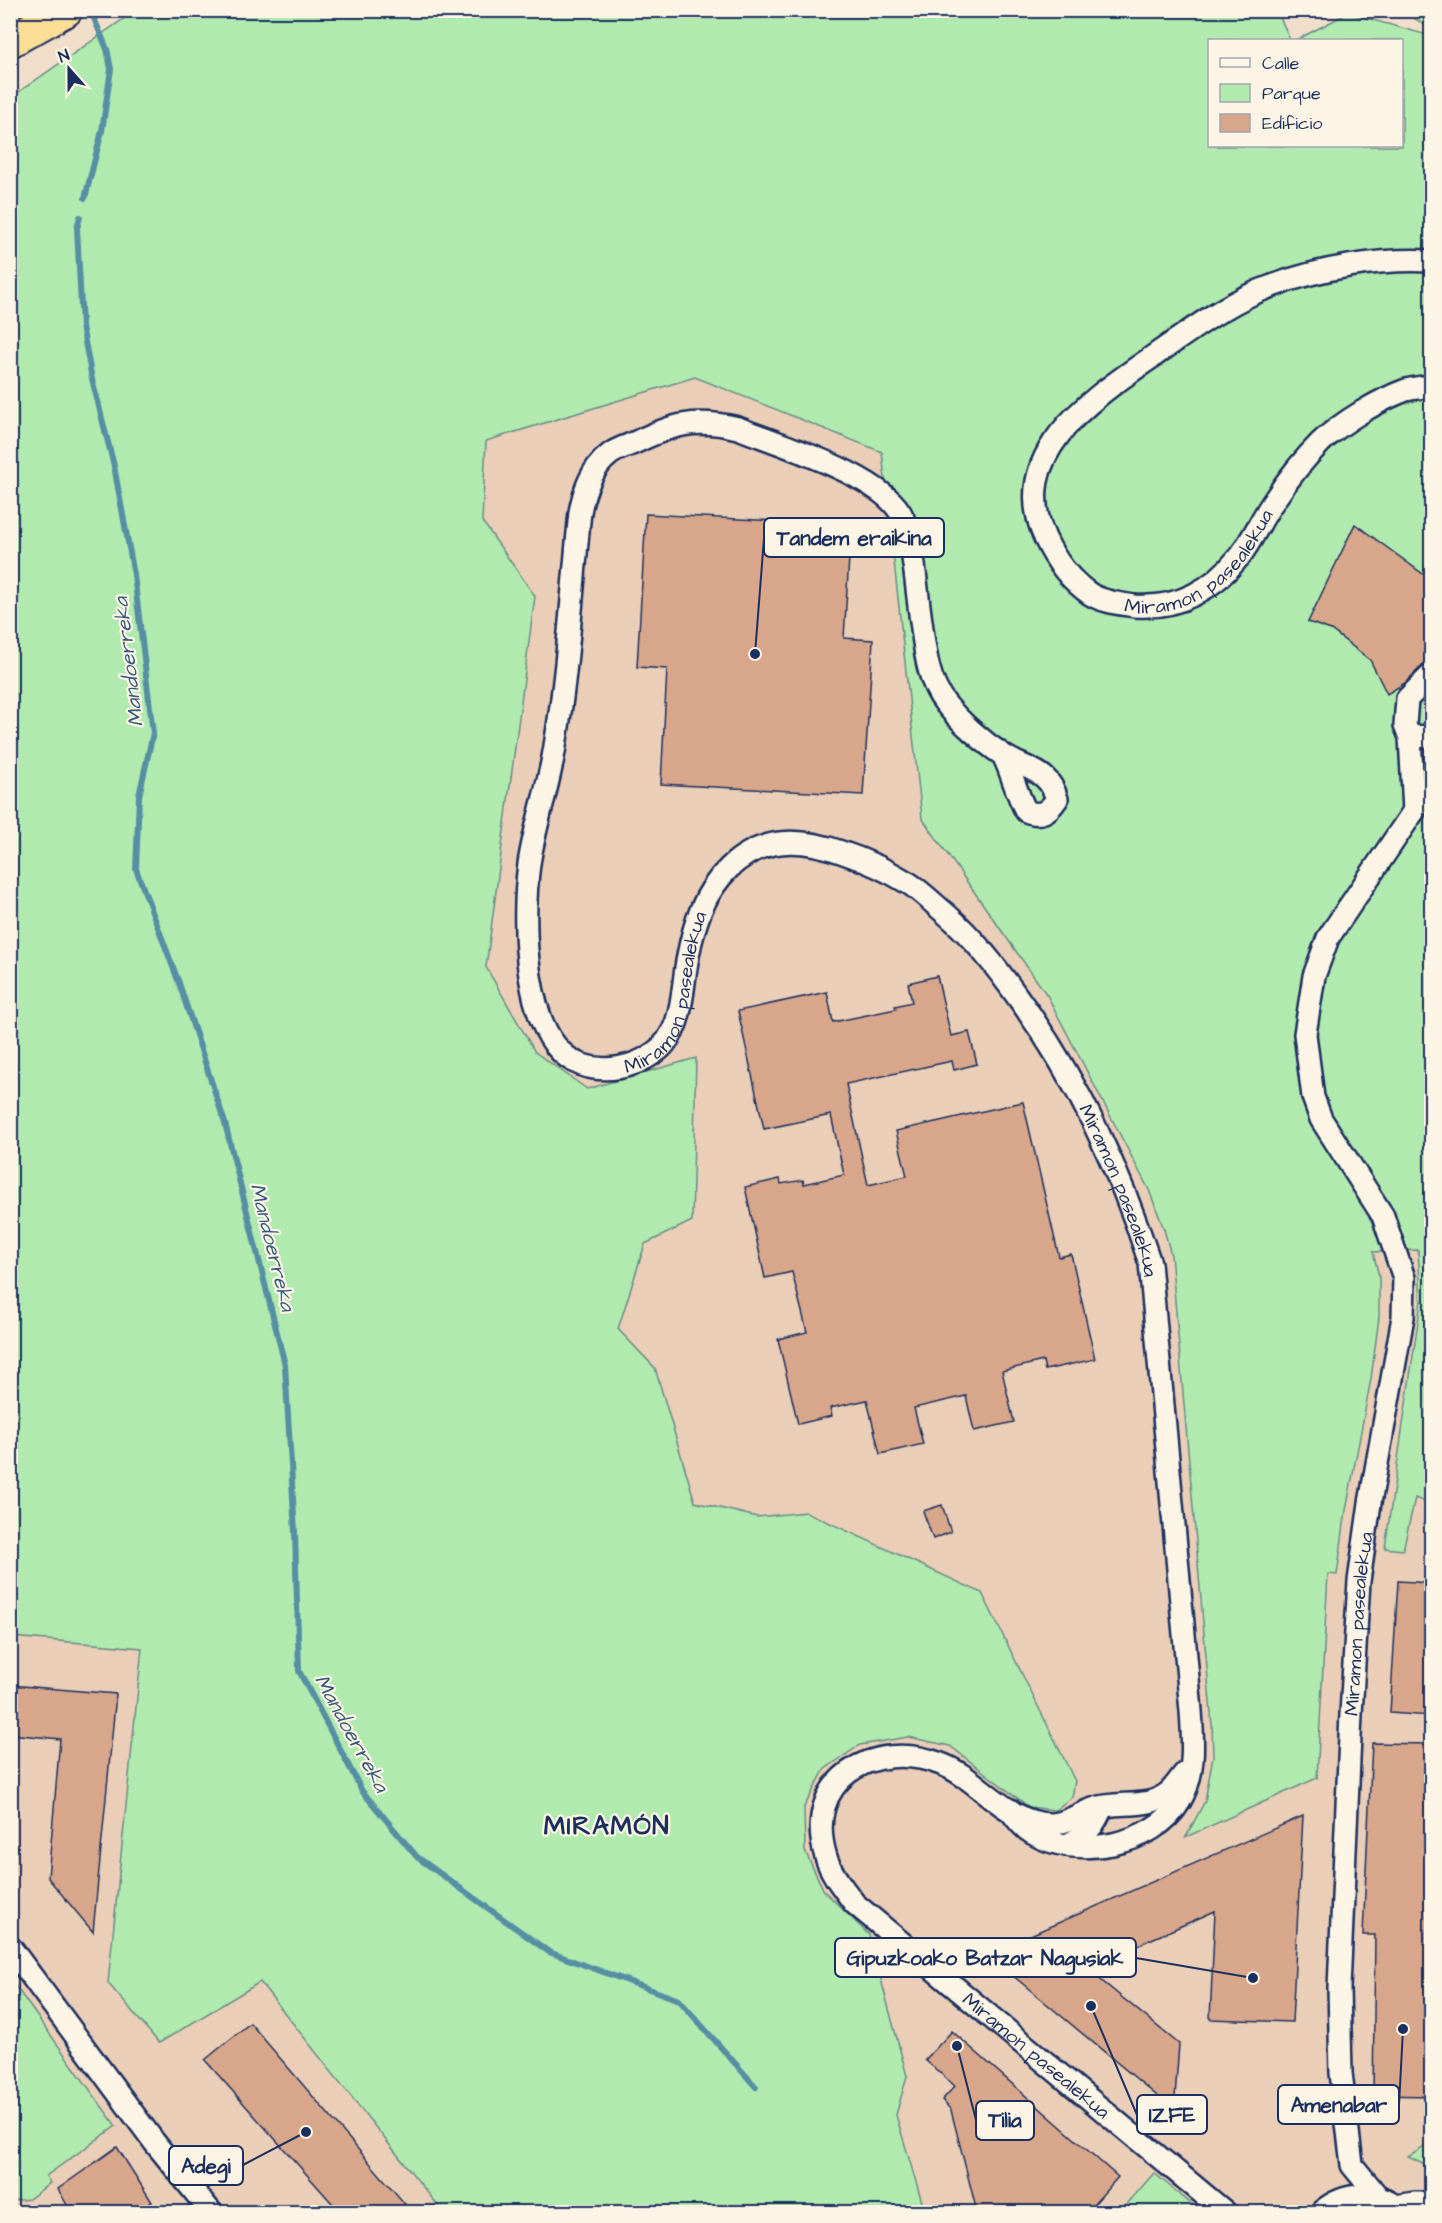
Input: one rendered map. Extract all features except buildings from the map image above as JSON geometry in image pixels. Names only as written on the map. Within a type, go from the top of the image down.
[{"type":"highway","points":[[10,41],[66,10]]},
{"type":"street","name":"Miramon pasealekua","points":[[1431,261],[1361,264],[1295,278],[1252,294],[1217,312],[1103,391],[1073,417],[1057,436],[1042,465],[1035,491],[1040,526],[1052,552],[1067,573],[1092,596],[1121,604],[1153,607],[1188,599],[1219,579],[1240,555],[1275,498],[1303,461],[1322,441],[1355,417],[1389,399],[1407,390],[1431,386]]},
{"type":"street","name":"Miramon pasealekua","points":[[1003,755],[972,730],[945,703],[933,682],[925,652],[909,540],[902,516],[891,500],[867,481],[738,428],[718,423],[690,422],[670,427],[609,455],[591,477],[584,489],[582,500],[555,748],[529,866],[526,912],[527,965],[533,998],[545,1028],[559,1049],[576,1063],[595,1069],[615,1069],[639,1061],[657,1051],[676,1026],[694,928],[704,901],[728,868],[751,851],[783,841],[817,843],[859,858],[912,885],[960,927],[998,969],[1041,1028],[1074,1081],[1098,1130],[1134,1214],[1150,1263],[1191,1711],[1193,1757],[1191,1768],[1180,1802],[1161,1822],[1136,1837],[1118,1844],[1092,1847],[1067,1845],[1047,1840],[1020,1824],[1010,1810]]},
{"type":"street","points":[[1413,811],[1410,737],[1405,725],[1407,699],[1431,674]]},
{"type":"street","points":[[1410,737],[1431,736]]},
{"type":"street","name":"Miramon pasealekua","points":[[1352,2165],[1341,2073],[1339,1998],[1352,1703],[1362,1555],[1403,1317],[1404,1278],[1383,1216],[1321,1119],[1313,1096],[1305,1034],[1314,976],[1328,938],[1431,784]]},
{"type":"street","name":"Miramon pasealekua","points":[[1191,1768],[1168,1793],[1143,1803],[1102,1807],[1051,1824],[1033,1822],[1010,1810],[966,1778],[941,1764],[894,1756],[873,1759],[853,1767],[826,1796],[821,1815],[821,1837],[826,1858],[854,1903],[1225,2212]]},
{"type":"street","points":[[1131,1804],[1142,1822],[1136,1837]]},
{"type":"street","points":[[1067,1845],[1086,1835],[1096,1823],[1102,1807]]},
{"type":"street","points":[[10,1947],[155,2143],[212,2212]]},
{"type":"street","points":[[1327,2208],[1352,2165],[1392,2206]]},
{"type":"street","points":[[1327,2208],[1357,2195],[1392,2206],[1431,2203]]},
{"type":"shaded area","points":[[695,377],[882,452],[922,818],[1047,995],[1372,1252],[1431,1250],[1431,2212],[925,2212],[896,2115],[907,2076],[869,1935],[824,1891],[805,1851],[804,1807],[825,1769],[860,1745],[908,1737],[950,1746],[1029,1807],[806,1512],[757,1517],[695,1502],[655,1368],[618,1329],[645,1244],[692,1221],[696,1058],[588,1089],[535,1052],[486,967],[535,596],[482,521],[486,440]]},
{"type":"shaded area","points":[[10,1637],[142,1648],[108,1983],[159,2043],[260,1982],[443,2212],[11,2212]]},
{"type":"green space","points":[[1277,10],[1290,39],[1208,39],[1208,147],[1403,147],[1403,39],[1298,39],[1348,13],[1431,36],[1431,1504],[1415,1498],[1403,1550],[1385,1548],[1421,1301],[1418,1250],[1373,1252],[1379,1276],[1379,1317],[1371,1379],[1346,1510],[1337,1575],[1328,1574],[1317,1778],[1186,1837],[1205,1801],[1213,1756],[1171,1255],[1149,1190],[1047,995],[922,818],[882,452],[695,377],[486,441],[482,521],[535,596],[486,967],[535,1052],[587,1089],[696,1058],[692,1221],[645,1244],[618,1329],[655,1368],[695,1502],[757,1517],[806,1512],[982,1593],[1075,1781],[1072,1797],[1055,1810],[1029,1807],[950,1746],[908,1737],[860,1745],[825,1769],[804,1807],[805,1851],[824,1891],[869,1935],[907,2076],[896,2115],[925,2212],[443,2212],[260,1982],[159,2043],[108,1983],[142,1648],[11,1637],[10,98],[125,18],[144,11]]},
{"type":"green space","points":[[1403,11],[1431,11],[1431,29]]},
{"type":"green space","points":[[11,1980],[116,2126],[46,2176],[50,2183],[29,2199],[11,2201]]},
{"type":"green space","points":[[1431,2143],[1431,2168],[1408,2157]]},
{"type":"green space","points":[[1154,2173],[1201,2212],[1120,2212]]},
{"type":"waterway","name":"Mandoerreka","points":[[85,198],[102,131],[111,69],[107,49],[93,16]]},
{"type":"waterway","name":"Mandoerreka","points":[[80,217],[77,228],[82,326],[92,379],[114,466],[134,575],[153,733],[139,796],[136,869],[179,983],[225,1123],[285,1365],[295,1532],[299,1671],[362,1791],[417,1857],[549,1952],[679,2000],[756,2087]]},
{"type":"place","name":"Tandem eraikina","points":[[755,654]]},
{"type":"place","name":"Gipuzkoako Batzar Nagusiak","points":[[1253,1978]]},
{"type":"place","name":"IZFE","points":[[1091,2006]]},
{"type":"place","name":"Amenabar","points":[[1403,2029]]},
{"type":"place","name":"Tilia","points":[[957,2046]]},
{"type":"place","name":"Adegi","points":[[306,2132]]},
{"type":"district","name":"MIRAMÓN","points":[[607,1825]]}]
